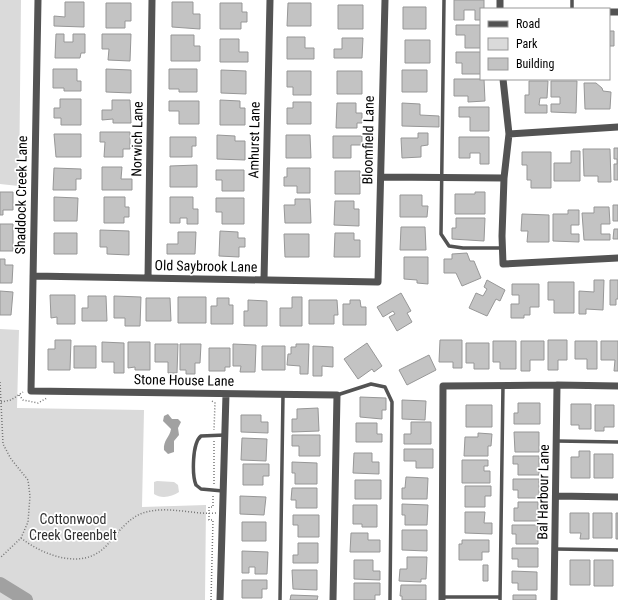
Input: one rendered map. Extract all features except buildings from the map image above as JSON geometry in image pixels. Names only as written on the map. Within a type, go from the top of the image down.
[{"type":"street","name":"Shaddock Creek Lane","points":[[31,391],[38,0]]},
{"type":"street","name":"Norwich Lane","points":[[148,278],[152,0]]},
{"type":"street","name":"Amhurst Lane","points":[[264,280],[270,0]]},
{"type":"street","name":"Bloomfield Lane","points":[[378,282],[385,0]]},
{"type":"street","points":[[503,80],[509,134],[504,178],[503,264],[618,258]]},
{"type":"street","points":[[509,134],[618,128]]},
{"type":"street","points":[[380,177],[504,178]]},
{"type":"street","name":"Old Saybrook Lane","points":[[33,276],[378,282]]},
{"type":"street","name":"Bal Harbour Lane","points":[[554,600],[557,385]]},
{"type":"street","points":[[442,598],[443,386],[618,386]]},
{"type":"street","name":"Stone House Lane","points":[[31,391],[337,395]]},
{"type":"street","points":[[220,600],[226,394]]},
{"type":"street","points":[[333,600],[337,395]]},
{"type":"street","points":[[556,496],[618,497]]},
{"type":"lane","points":[[444,0],[441,234],[449,246],[463,248],[502,248]]},
{"type":"lane","points":[[337,395],[372,384],[385,387],[392,402],[390,600]]},
{"type":"lane","points":[[442,598],[500,599],[503,385]]},
{"type":"lane","points":[[280,600],[283,395]]},
{"type":"lane","points":[[223,491],[198,487],[195,483],[194,475],[196,442],[201,436],[225,435]]},
{"type":"lane","points":[[556,441],[618,442]]},
{"type":"lane","points":[[555,549],[618,550]]},
{"type":"path","points":[[0,382],[3,444],[11,459],[28,480],[30,496],[28,522],[21,538],[0,558]]},
{"type":"path","points":[[1,402],[11,400],[18,395],[31,391]]},
{"type":"path","points":[[18,395],[23,400],[38,403],[44,402],[47,398]]},
{"type":"path","points":[[210,400],[215,403],[213,507],[208,507],[209,520],[213,520],[211,600]]},
{"type":"path","points":[[21,538],[50,554],[71,560],[97,555],[115,534],[143,513],[170,509],[208,513],[223,512]]},
{"type":"green space","points":[[0,0],[21,0],[19,186],[0,184]]},
{"type":"green space","name":"Cottonwood Creek Greenbelt","points":[[0,329],[19,330],[17,408],[144,410],[142,507],[206,505],[205,600],[0,600]]},
{"type":"green space","points":[[154,482],[174,482],[178,485],[179,492],[166,497],[157,496],[154,494]]},
{"type":"shaded area","points":[[168,414],[172,419],[178,419],[181,422],[178,428],[179,435],[174,441],[174,452],[168,454],[164,450],[164,447],[171,429],[163,421],[164,416]]},
{"type":"waterway","points":[[0,584],[26,600]]}]
